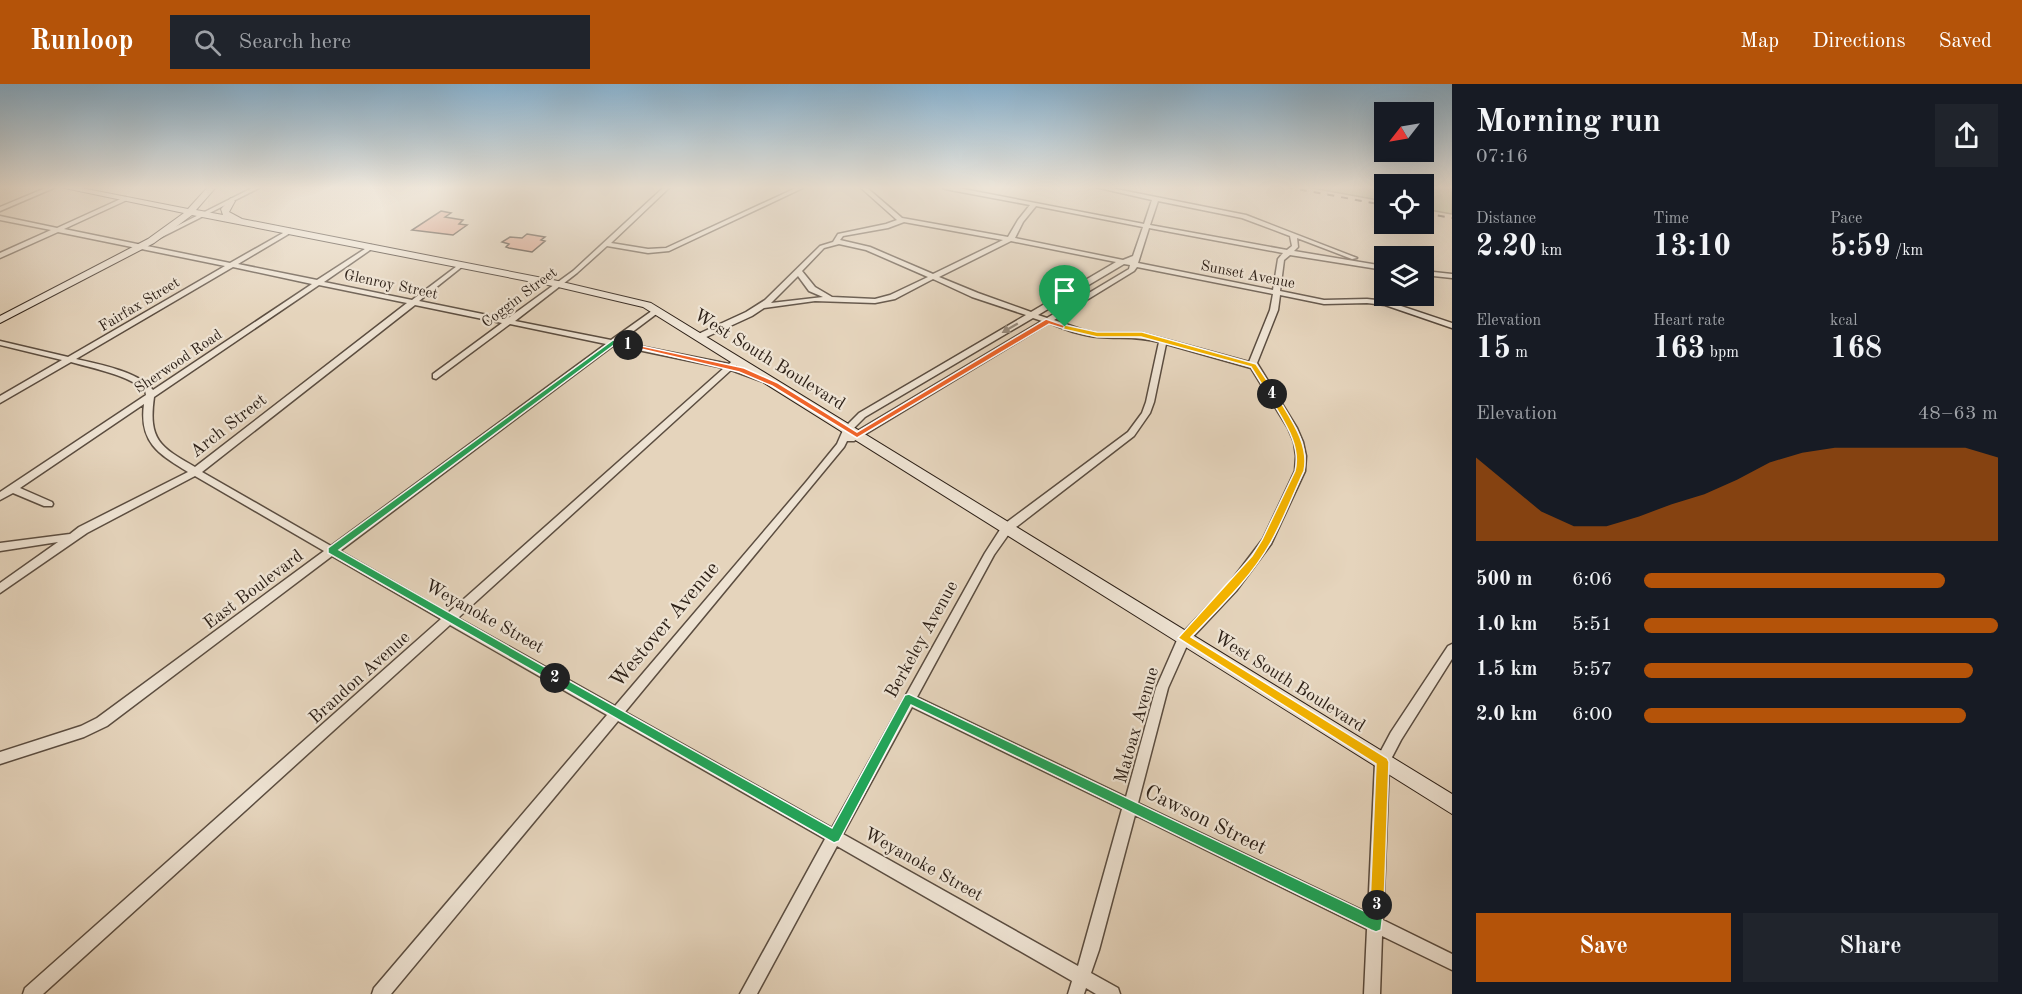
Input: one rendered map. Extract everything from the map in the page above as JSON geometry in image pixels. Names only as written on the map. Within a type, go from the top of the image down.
[{"type":"street","points":[[156,238],[167,229]]},
{"type":"street","points":[[0,320],[173,229]]},
{"type":"street","name":"West South Boulevard","points":[[283,229],[558,284],[632,300],[656,310],[699,337],[734,364],[775,384],[1452,805]]},
{"type":"street","name":"Coggin Street","points":[[436,376],[510,322],[622,229]]},
{"type":"street","points":[[606,244],[648,251],[667,250],[711,229]]},
{"type":"street","points":[[836,242],[840,235],[872,229]]},
{"type":"street","points":[[960,229],[1122,262]]},
{"type":"street","points":[[758,309],[794,301],[884,299],[1010,239],[1015,229]]},
{"type":"street","points":[[852,433],[991,355],[1132,270],[1145,229]]},
{"type":"street","points":[[1165,229],[1374,266]]},
{"type":"street","points":[[1278,229],[1374,266]]},
{"type":"street","points":[[0,256],[58,230]]},
{"type":"street","name":"Glenroy Street","points":[[58,230],[510,322],[734,364]]},
{"type":"street","name":"Fairfax Street","points":[[0,400],[290,231]]},
{"type":"street","points":[[699,337],[758,309],[775,297],[827,244],[836,242],[868,248],[1032,315],[1090,334],[1142,335],[1254,366],[1253,358],[1274,310],[1281,259],[1295,247],[1293,235]]},
{"type":"street","name":"Sherwood Road","points":[[0,497],[371,247]]},
{"type":"street","name":"Westover Avenue","points":[[380,994],[852,433],[865,413],[1122,262],[1134,261]]},
{"type":"street","name":"Sunset Avenue","points":[[1134,261],[1331,303],[1367,301],[1386,303],[1452,326]]},
{"type":"street","name":"Arch Street","points":[[0,589],[74,536],[195,472],[461,265]]},
{"type":"street","points":[[798,271],[812,289],[835,299]]},
{"type":"street","points":[[1434,274],[1452,276]]},
{"type":"street","points":[[1079,288],[1093,294]]},
{"type":"street","name":"East Boulevard","points":[[0,758],[84,731],[102,722],[656,310]]},
{"type":"street","name":"Berkeley Avenue","points":[[748,994],[975,576],[1007,528],[1131,434],[1146,413],[1150,402],[1163,340]]},
{"type":"street","points":[[0,343],[133,378],[148,387],[149,397]]},
{"type":"street","points":[[976,348],[991,355]]},
{"type":"street","name":"Brandon Avenue","points":[[31,994],[734,364]]},
{"type":"street","name":"Matoax Avenue","points":[[1076,994],[1131,806],[1162,688],[1184,638],[1232,588],[1267,541],[1300,471],[1302,462],[1299,443],[1254,366]]},
{"type":"street","name":"Weyanoke Street","points":[[149,397],[148,428],[155,446],[195,472],[1112,994]]},
{"type":"street","points":[[12,489],[48,504]]},
{"type":"street","points":[[0,547],[74,536]]},
{"type":"street","points":[[1372,994],[1382,762],[1395,736],[1452,649]]},
{"type":"street","name":"Cawson Street","points":[[909,699],[1452,962]]},
{"type":"building","points":[[413,229],[461,229],[453,235]]},
{"type":"building","points":[[527,234],[545,237],[541,240],[545,241],[532,252],[506,247],[509,244],[502,242],[510,237],[522,238]]},
{"type":"route","points":[[1048,321],[1065,327],[1097,335],[1128,333],[1142,335],[1254,366],[1291,427],[1299,443],[1301,467],[1267,541],[1232,588],[1184,638],[1382,762],[1376,925],[909,699],[834,836],[332,551],[613,342],[741,370],[775,384],[857,436],[1048,321]]}]
